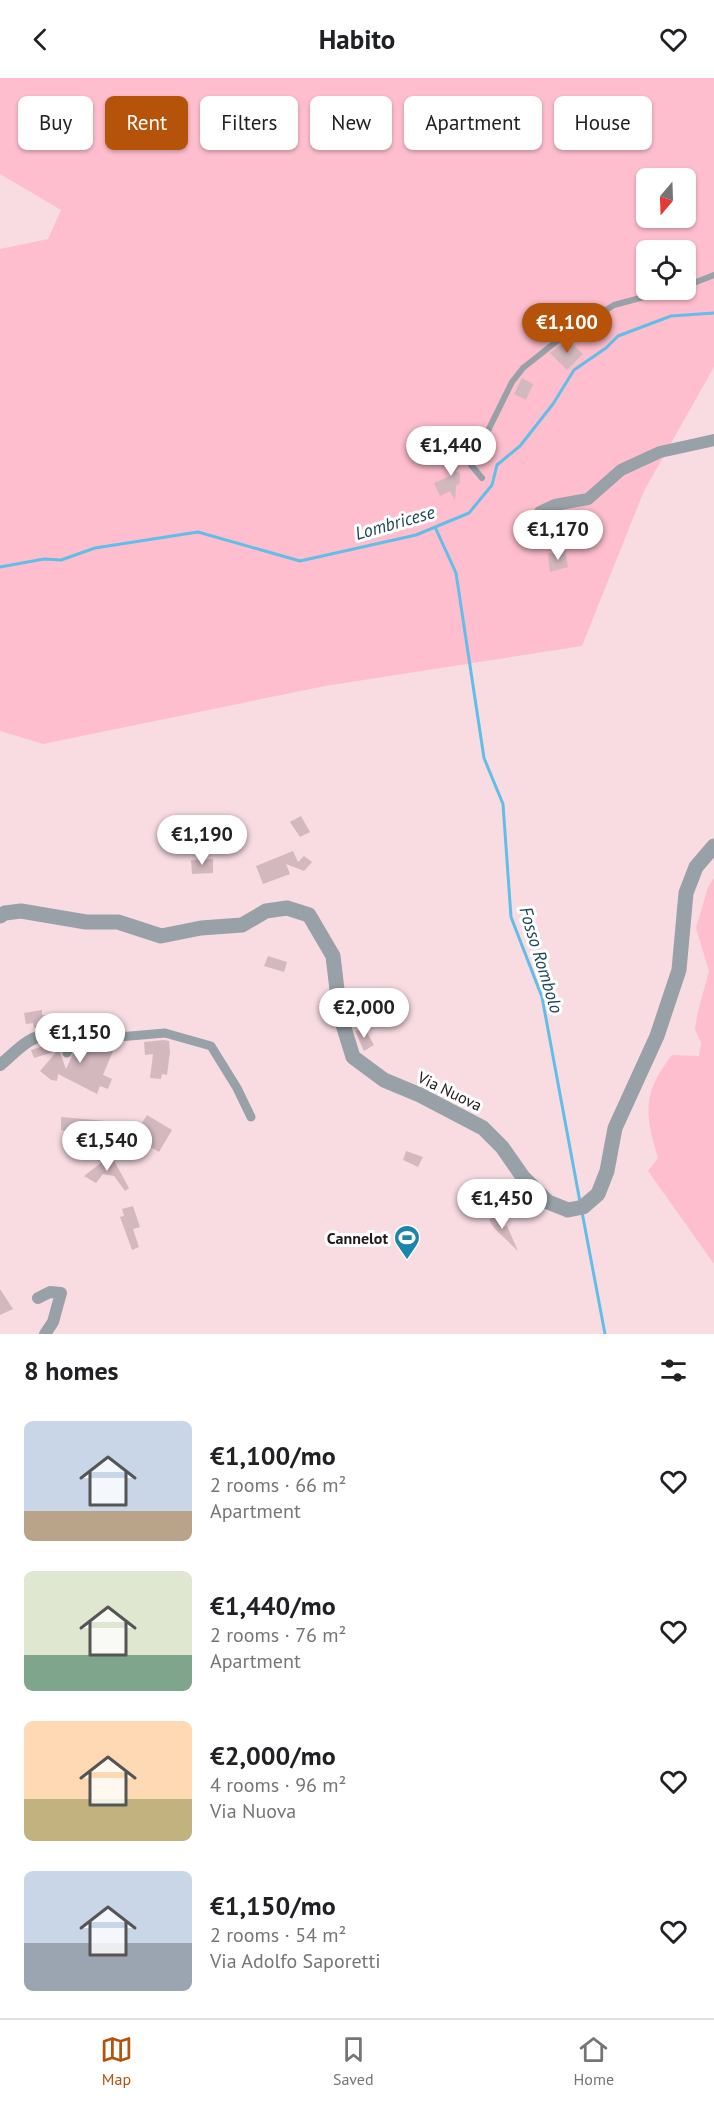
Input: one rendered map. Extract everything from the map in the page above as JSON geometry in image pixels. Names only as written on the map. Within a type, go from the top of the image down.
[{"type":"street","points":[[540,512],[555,505],[588,499],[621,470],[640,460],[660,452],[714,440]]},
{"type":"street","name":"Via Nuova","points":[[0,916],[21,911],[86,922],[118,922],[161,936],[201,928],[242,925],[266,911],[287,908],[309,915],[333,956],[340,1015],[353,1057],[384,1080],[420,1095],[483,1128],[548,1202],[568,1210],[583,1207],[598,1194],[607,1171],[615,1128],[657,1036],[679,970],[686,893],[696,867],[714,846]]},
{"type":"street","points":[[67,1053],[76,1028]]},
{"type":"street","points":[[0,1065],[21,1045],[40,1035],[76,1028],[107,1038],[165,1034],[211,1046],[237,1088],[251,1117]]},
{"type":"street","points":[[38,1298],[50,1292],[61,1293],[53,1322],[45,1334]]},
{"type":"lane","points":[[696,282],[714,275]]},
{"type":"lane","points":[[482,478],[471,465],[512,382],[523,368],[557,341],[614,305],[636,299]]},
{"type":"shaded area","points":[[0,78],[714,78],[714,367],[644,491],[582,646],[325,686],[43,744],[0,731],[0,249],[48,239],[61,210],[0,174]]},
{"type":"shaded area","points":[[714,878],[714,1264],[648,1171],[658,1158],[649,1115],[651,1092],[656,1080],[672,1055],[699,1056],[701,1042],[695,1030],[709,971],[696,928],[708,887]]},
{"type":"building","points":[[568,340],[583,354],[567,370],[550,353]]},
{"type":"building","points":[[522,378],[533,384],[526,400],[514,394]]},
{"type":"building","points":[[469,445],[456,472],[460,473],[460,483],[456,486],[455,500],[450,491],[440,496],[434,483],[450,476],[449,464]]},
{"type":"building","points":[[591,511],[595,526],[577,531],[578,535],[562,539],[559,530],[574,526],[571,518]]},
{"type":"building","points":[[565,550],[568,567],[550,572],[548,554]]},
{"type":"building","points":[[301,816],[310,832],[300,837],[290,822]]},
{"type":"building","points":[[293,851],[298,862],[304,856],[312,862],[304,871],[286,864],[290,874],[263,884],[256,866]]},
{"type":"building","points":[[213,859],[213,873],[192,874],[191,860]]},
{"type":"building","points":[[268,956],[287,962],[284,972],[264,966]]},
{"type":"building","points":[[42,1010],[42,1015],[87,1018],[87,1022],[67,1022],[34,1028],[33,1023],[26,1024],[24,1013]]},
{"type":"building","points":[[364,1027],[374,1045],[364,1051],[355,1031]]},
{"type":"building","points":[[80,1038],[115,1046],[103,1075],[112,1079],[108,1089],[100,1086],[97,1094],[58,1074],[57,1081],[51,1080],[40,1071],[57,1051],[34,1058],[31,1050],[56,1042],[66,1069]]},
{"type":"building","points":[[169,1041],[170,1052],[167,1075],[162,1074],[161,1079],[150,1078],[153,1054],[145,1055],[144,1042]]},
{"type":"building","points":[[147,1115],[172,1130],[159,1152],[137,1139],[142,1131],[138,1129]]},
{"type":"building","points":[[61,1117],[107,1121],[109,1141],[91,1140],[82,1150],[76,1143],[83,1136],[61,1130]]},
{"type":"building","points":[[406,1151],[423,1157],[418,1167],[403,1160]]},
{"type":"building","points":[[111,1155],[129,1188],[125,1191],[114,1176],[103,1174],[96,1183],[84,1176]]},
{"type":"building","points":[[133,1206],[140,1227],[133,1229],[139,1247],[132,1250],[120,1217],[124,1216],[122,1209]]},
{"type":"building","points":[[497,1214],[502,1228],[507,1226],[518,1251],[494,1228],[489,1220]]},
{"type":"building","points":[[0,1289],[13,1309],[0,1315]]},
{"type":"waterway","name":"Lombricese","points":[[0,567],[44,559],[61,560],[95,548],[198,532],[300,561],[416,535],[469,513],[492,485],[497,465],[520,446],[553,404],[574,370],[606,348],[618,336],[671,316],[714,313]]},
{"type":"waterway","name":"Fosso Rombolo","points":[[435,527],[456,573],[484,758],[503,804],[511,917],[542,997],[580,1202]]},
{"type":"waterway","name":"Fosso Rombolo","points":[[582,1212],[605,1334]]},
{"type":"place","name":"Cannelot","points":[[407,1261]]}]
